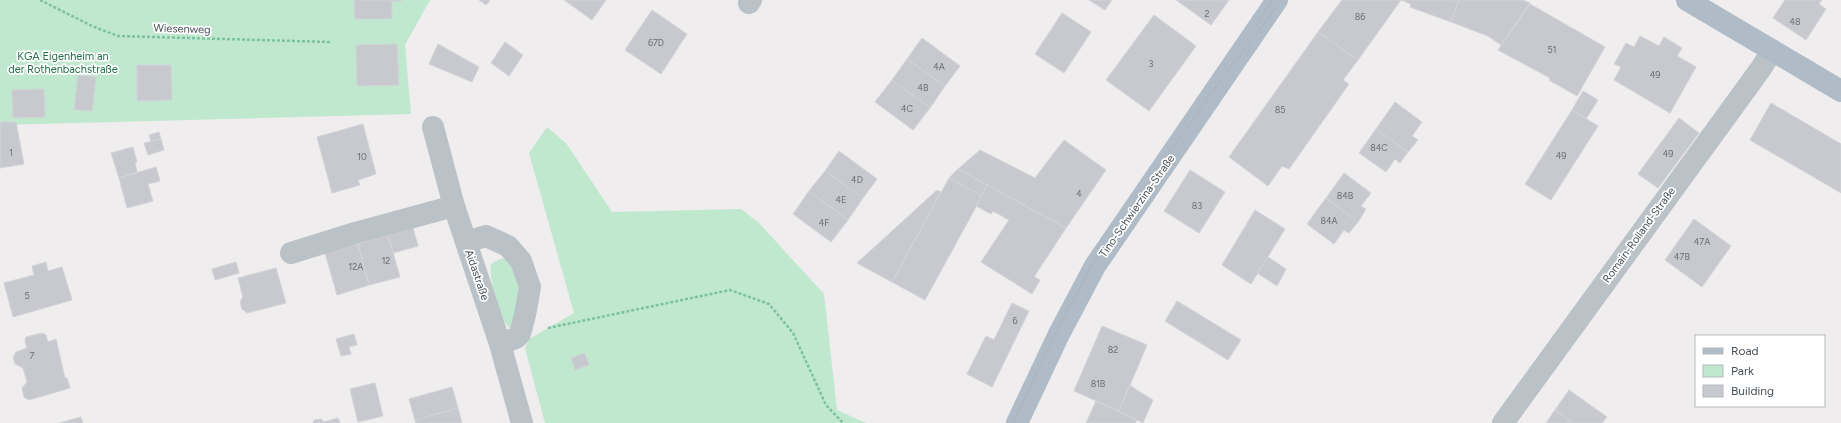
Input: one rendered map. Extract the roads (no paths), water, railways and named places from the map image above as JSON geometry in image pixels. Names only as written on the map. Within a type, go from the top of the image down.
[{"type":"main road","name":"Tino-Schwierzina-Straße","points":[[1017,423],[1059,334],[1095,266],[1277,0]]},
{"type":"main road","points":[[1687,0],[1841,90]]},
{"type":"street","name":"Romain-Rolland-Straße","points":[[1504,421],[1762,67],[1772,50]]},
{"type":"street","name":"Aidastraße","points":[[433,127],[454,206],[500,344],[522,423]]},
{"type":"street","points":[[291,252],[454,206]]},
{"type":"street","points":[[466,242],[486,236],[508,246],[521,261],[530,287],[520,334],[516,338],[500,344]]},
{"type":"tram line","points":[[1254,29],[1272,0]]},
{"type":"tram line","points":[[1013,423],[1055,334],[1092,265],[1209,96],[1282,0]]},
{"type":"park label","name":"KGA Eigenheim an der Rothenbachstraße","points":[[63,62]]}]
